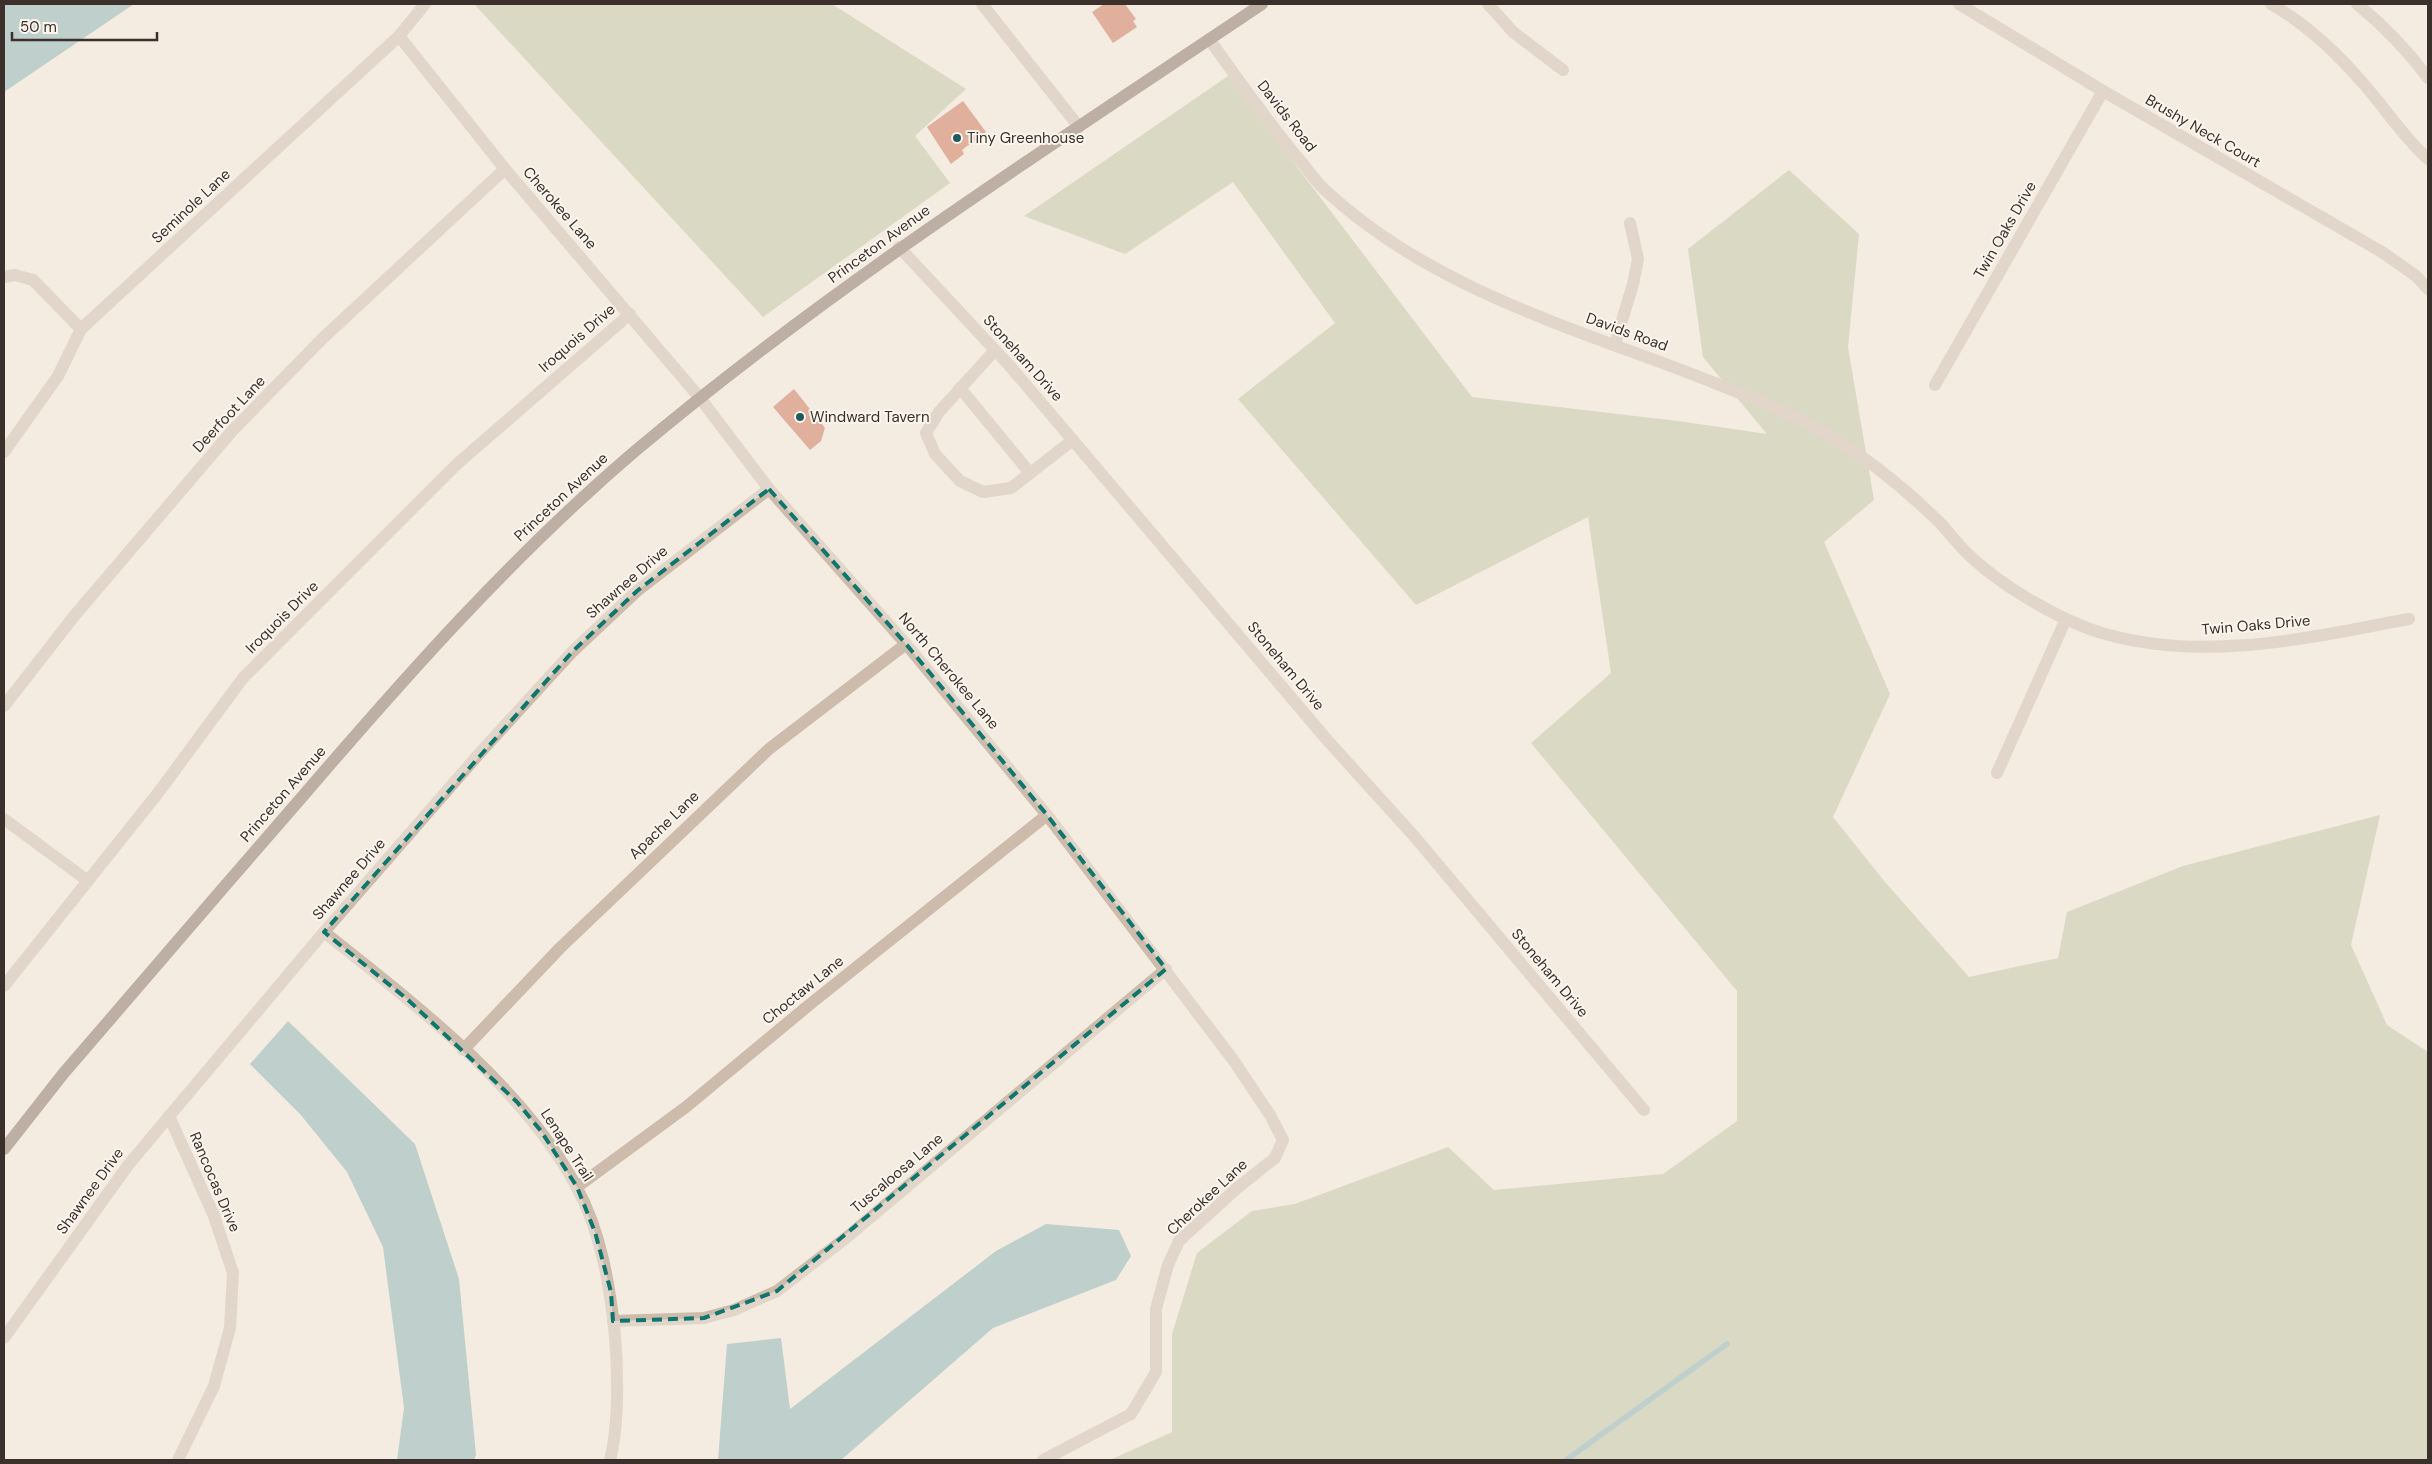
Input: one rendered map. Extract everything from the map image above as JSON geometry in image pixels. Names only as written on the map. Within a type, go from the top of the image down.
[{"type":"main road","name":"Princeton Avenue","points":[[4,1149],[63,1074],[370,717],[451,627],[548,530],[632,454],[700,398],[899,248],[1262,4]]},
{"type":"street","name":"Seminole Lane","points":[[4,452],[58,376],[81,329],[399,36],[425,4]]},
{"type":"street","points":[[982,4],[1079,127]]},
{"type":"street","points":[[1488,4],[1513,32],[1563,70]]},
{"type":"street","name":"Brushy Neck Court","points":[[1959,4],[2103,91],[2382,252],[2416,276],[2428,289]]},
{"type":"street","points":[[2271,4],[2318,36],[2361,81],[2415,148],[2428,159]]},
{"type":"street","points":[[2357,4],[2416,61],[2428,78]]},
{"type":"street","name":"Cherokee Lane","points":[[399,36],[505,169],[700,398]]},
{"type":"street","name":"Davids Road","points":[[1209,39],[1279,135],[1323,188],[1373,229],[1412,256],[1490,296],[1560,325],[1616,344],[1756,399],[1830,436],[1893,480],[1939,521],[1965,551],[1998,579],[2066,619]]},
{"type":"street","name":"Twin Oaks Drive","points":[[1935,385],[2103,91]]},
{"type":"street","name":"Deerfoot Lane","points":[[4,706],[75,615],[232,431],[323,338],[505,169]]},
{"type":"street","points":[[1616,344],[1638,259],[1630,223]]},
{"type":"street","name":"Stoneham Drive","points":[[899,248],[995,350],[1073,440],[1328,741],[1414,836],[1644,1110]]},
{"type":"street","points":[[4,277],[15,275],[33,280],[81,329]]},
{"type":"street","name":"Iroquois Drive","points":[[4,986],[158,793],[243,678],[456,464],[630,314]]},
{"type":"street","points":[[995,350],[939,412],[926,433],[935,454],[960,481],[983,492],[1011,488],[1073,440]]},
{"type":"street","points":[[960,388],[1030,473]]},
{"type":"street","name":"North Cherokee Lane","points":[[700,398],[769,489],[906,644],[1047,815],[1166,969]]},
{"type":"street","name":"Shawnee Drive","points":[[4,1338],[129,1164],[168,1116],[324,932],[478,755],[573,651],[637,591],[769,489]]},
{"type":"street","points":[[1997,773],[2066,619]]},
{"type":"street","name":"Twin Oaks Drive","points":[[2066,619],[2108,635],[2203,648],[2248,646],[2409,619]]},
{"type":"street","name":"Apache Lane","points":[[463,1050],[560,948],[769,749],[906,644]]},
{"type":"street","name":"Choctaw Lane","points":[[577,1187],[686,1106],[1047,815]]},
{"type":"street","points":[[4,819],[88,881]]},
{"type":"street","name":"Lenape Trail","points":[[324,932],[407,999],[517,1102],[541,1131],[577,1187],[595,1232],[611,1292],[618,1372],[610,1460]]},
{"type":"street","name":"Cherokee Lane","points":[[1043,1460],[1131,1414],[1156,1372],[1156,1309],[1168,1265],[1179,1241],[1236,1189],[1275,1158],[1283,1140],[1270,1115],[1234,1061],[1166,969]]},
{"type":"street","name":"Tuscaloosa Lane","points":[[613,1321],[704,1318],[734,1310],[777,1291],[846,1238],[1166,969]]},
{"type":"street","name":"Rancocas Drive","points":[[168,1116],[214,1216],[233,1272],[230,1328],[214,1386],[178,1460]]},
{"type":"highlighted area","points":[[769,489],[906,644],[1047,815],[1166,969],[777,1291],[704,1318],[613,1321],[611,1292],[595,1232],[577,1187],[541,1131],[517,1102],[407,999],[324,932],[573,651],[637,591]]},
{"type":"green space","points":[[474,4],[832,4],[966,89],[915,136],[950,183],[763,317]]},
{"type":"green space","points":[[1228,76],[1472,397],[1678,421],[1767,434],[1703,357],[1688,249],[1789,170],[1859,234],[1848,347],[1874,500],[1824,542],[1890,694],[1833,817],[1885,882],[1969,977],[2058,958],[2067,912],[2183,866],[2380,815],[2351,945],[2387,1025],[2428,1052],[2428,1460],[1110,1460],[1172,1432],[1172,1334],[1197,1253],[1252,1211],[1295,1204],[1448,1147],[1494,1190],[1663,1174],[1737,1121],[1737,991],[1531,743],[1611,673],[1588,517],[1416,605],[1238,399],[1335,323],[1233,182],[1125,254],[1024,216]]},
{"type":"water","points":[[4,4],[134,4],[4,92]]},
{"type":"water","points":[[288,1021],[415,1144],[459,1279],[476,1455],[474,1460],[397,1460],[404,1408],[383,1247],[347,1172],[300,1114],[250,1064]]},
{"type":"water","points":[[1046,1224],[1119,1230],[1131,1256],[1116,1280],[993,1328],[841,1460],[718,1460],[727,1344],[781,1338],[790,1409],[996,1251]]},
{"type":"building","points":[[1104,4],[1125,4],[1136,19],[1133,21],[1137,27],[1113,43],[1092,12]]},
{"type":"building","name":"Tiny Greenhouse","points":[[963,101],[986,132],[962,150],[964,154],[951,164],[927,127]]},
{"type":"building","name":"Windward Tavern","points":[[794,389],[825,428],[821,441],[810,450],[773,407]]},
{"type":"waterway","points":[[1566,1460],[1727,1344]]},
{"type":"place","name":"Tiny Greenhouse","points":[[957,138]]},
{"type":"place","name":"Windward Tavern","points":[[800,417]]}]
